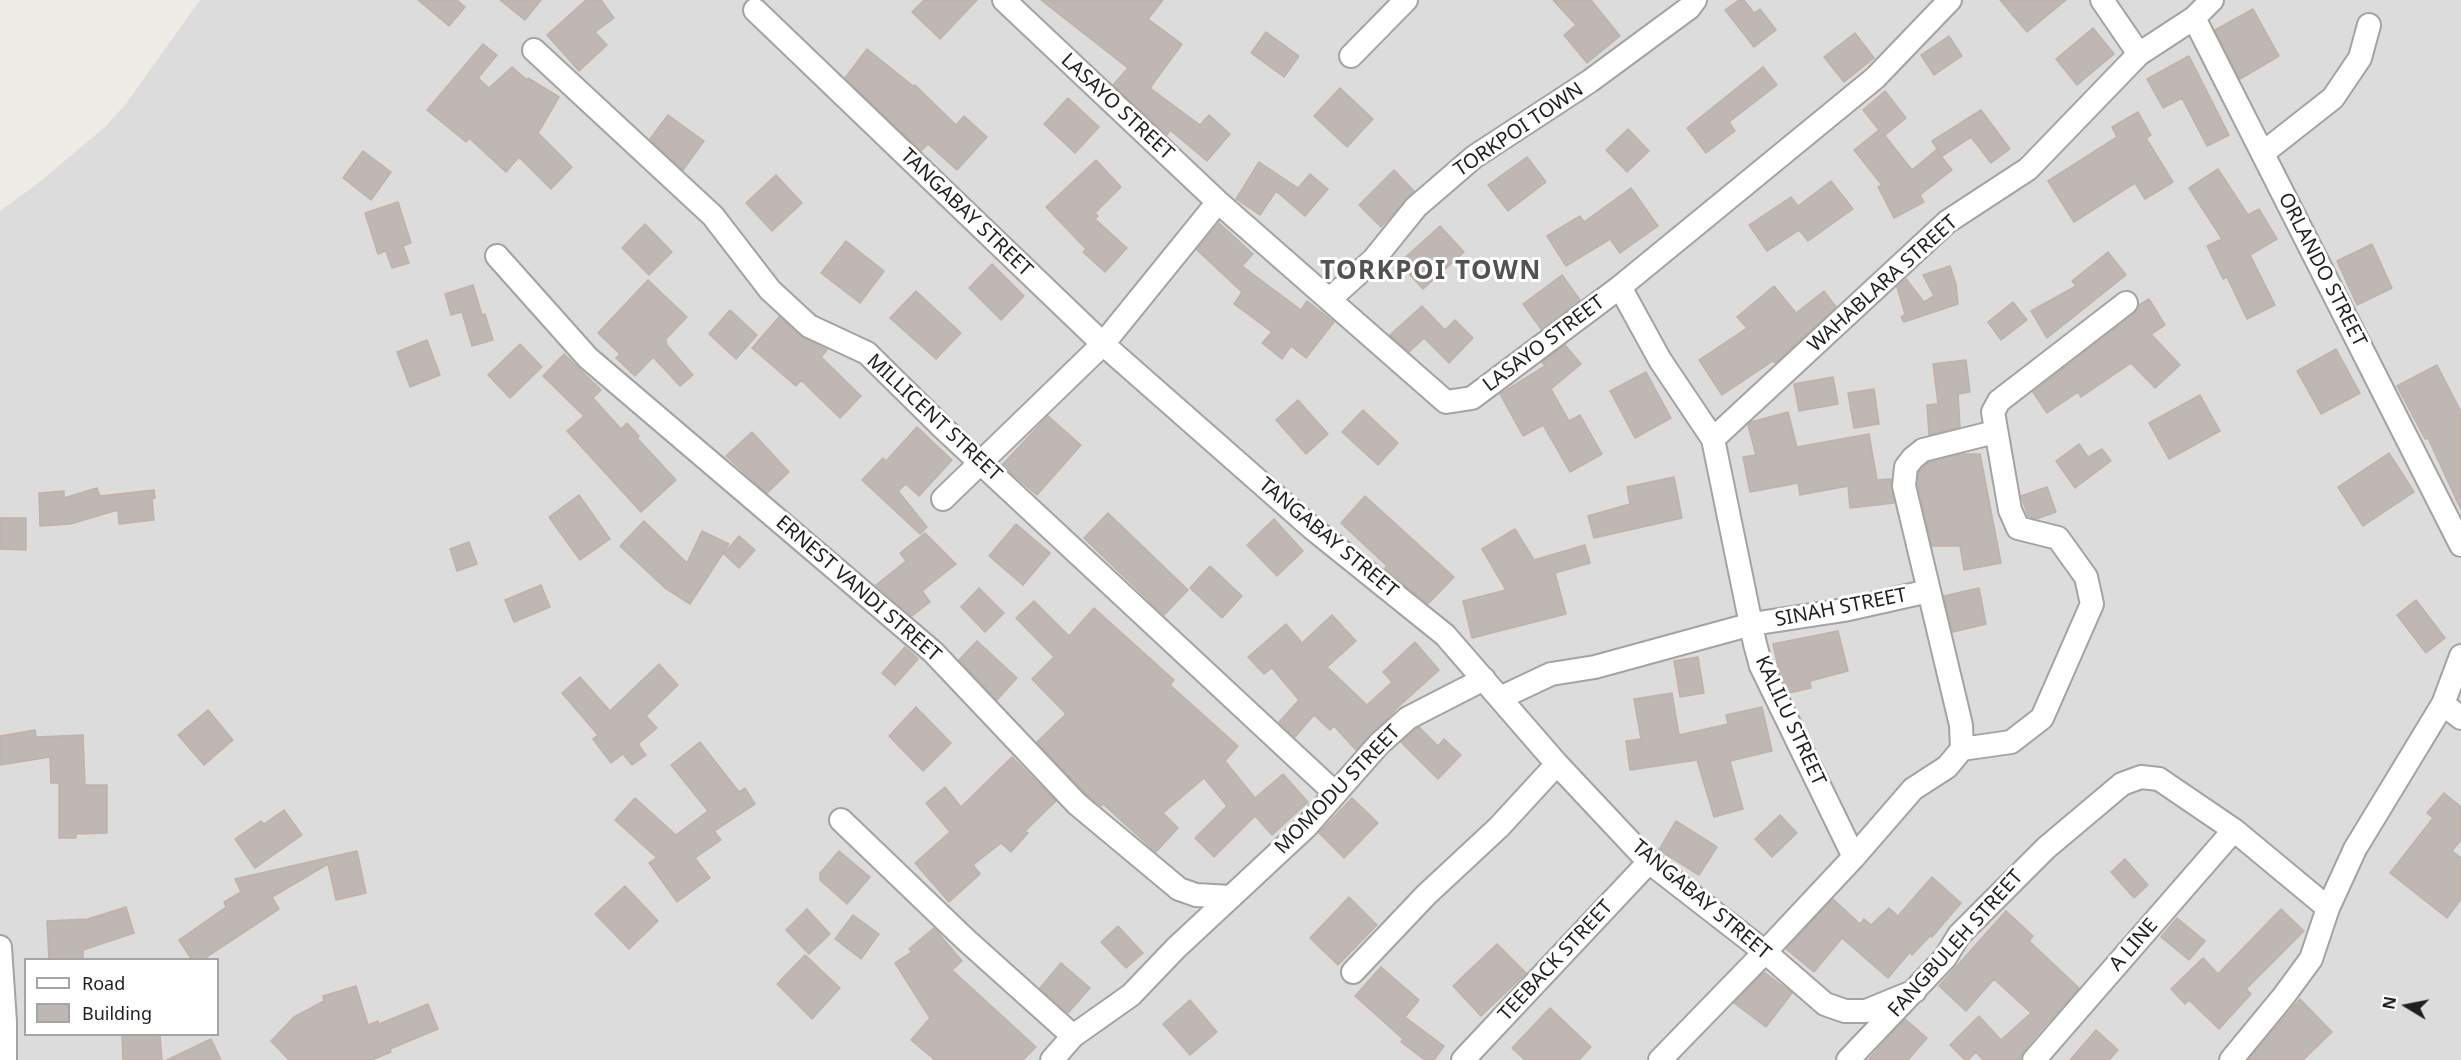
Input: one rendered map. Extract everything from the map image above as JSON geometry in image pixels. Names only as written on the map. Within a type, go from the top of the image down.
[{"type":"street","name":"LASAYO STREET","points":[[1004,0],[1218,202],[1446,402],[1472,398],[1620,287],[1875,78],[1950,0]]},
{"type":"street","points":[[1351,56],[1406,0]]},
{"type":"street","name":"TORKPOI TOWN","points":[[1330,299],[1374,259],[1416,207],[1474,157],[1590,81],[1689,8],[1695,0]]},
{"type":"street","points":[[2102,0],[2139,54]]},
{"type":"street","points":[[2194,18],[2212,0]]},
{"type":"street","name":"TANGABAY STREET","points":[[755,10],[1103,344],[1312,528],[1445,635],[1557,764],[1649,862],[1765,952],[1825,1004],[1845,1011],[1866,1011],[1915,991]]},
{"type":"street","name":"WAHABLARA STREET","points":[[1713,439],[1947,222],[2028,169],[2139,54],[2194,18]]},
{"type":"street","name":"ORLANDO STREET","points":[[2194,18],[2461,544]]},
{"type":"street","points":[[2263,153],[2333,98],[2360,58],[2369,25]]},
{"type":"street","name":"MILLICENT STREET","points":[[534,50],[713,216],[770,290],[785,304],[809,326],[867,353],[943,428],[1335,793]]},
{"type":"street","points":[[943,499],[1103,344],[1218,202]]},
{"type":"street","name":"ERNEST VANDI STREET","points":[[496,256],[588,358],[933,652],[1077,804],[1179,889],[1196,895],[1231,897]]},
{"type":"street","points":[[1620,287],[1660,360],[1713,439]]},
{"type":"street","points":[[1962,748],[2011,742],[2042,718],[2092,604],[2086,577],[2058,538],[2018,528],[2010,510],[1993,412],[2000,401],[2126,303]]},
{"type":"street","points":[[1660,1060],[1854,857],[1913,789],[1947,767],[1962,748],[1961,724],[1904,486],[1906,467],[1923,450],[1995,432]]},
{"type":"street","name":"KALILU STREET","points":[[1713,439],[1761,666],[1854,857]]},
{"type":"street","name":"SINAH STREET","points":[[1500,698],[1551,674],[1595,667],[1752,624],[1844,610],[1929,591]]},
{"type":"street","points":[[2231,1060],[2283,997],[2311,958],[2328,908],[2355,849],[2443,704],[2461,656]]},
{"type":"street","name":"MOMODU STREET","points":[[1052,1060],[1073,1036],[1131,994],[1306,827],[1378,744],[1408,718],[1484,679]]},
{"type":"street","points":[[2443,704],[2461,718]]},
{"type":"street","points":[[1353,972],[1426,895],[1499,827],[1557,764]]},
{"type":"street","name":"FANGBULEH STREET","points":[[1848,1060],[1945,958],[1959,935],[2046,848],[2122,784],[2141,777],[2159,779],[2234,830],[2328,908]]},
{"type":"street","points":[[841,820],[964,939],[1073,1036]]},
{"type":"street","name":"A LINE","points":[[2034,1060],[2234,830]]},
{"type":"street","name":"TEEBACK STREET","points":[[1463,1060],[1649,862]]},
{"type":"street","points":[[0,947],[5,1022],[4,1057]]},
{"type":"shaded area","points":[[200,0],[2461,0],[2461,1060],[0,1060],[0,211],[37,184],[105,127],[125,105]]},
{"type":"building","points":[[418,0],[457,0],[465,7],[449,26]]},
{"type":"building","points":[[500,0],[541,0],[525,20]]},
{"type":"building","points":[[586,0],[601,0],[614,18],[595,32],[607,45],[579,71],[547,35]]},
{"type":"building","points":[[924,0],[977,0],[940,39],[912,12]]},
{"type":"building","points":[[1041,0],[1163,0],[1148,19],[1182,44],[1150,88],[1200,125],[1209,115],[1230,134],[1207,161],[1170,130],[1167,135],[1113,85],[1128,68]]},
{"type":"building","points":[[1553,0],[1591,0],[1620,36],[1587,63],[1564,35],[1576,25]]},
{"type":"building","points":[[1739,0],[1744,0],[1754,13],[1760,9],[1776,30],[1754,47],[1725,10]]},
{"type":"building","points":[[2000,0],[2066,0],[2027,32]]},
{"type":"building","points":[[2253,9],[2279,56],[2240,79],[2215,30]]},
{"type":"building","points":[[2093,28],[2114,54],[2077,85],[2056,59]]},
{"type":"building","points":[[1266,32],[1299,56],[1284,77],[1251,53]]},
{"type":"building","points":[[1855,33],[1874,58],[1844,82],[1824,57]]},
{"type":"building","points":[[1949,36],[1962,56],[1934,75],[1921,55]]},
{"type":"building","points":[[483,44],[497,55],[478,78],[489,88],[512,67],[527,80],[528,78],[559,97],[538,133],[572,167],[551,189],[519,157],[506,172],[469,138],[466,142],[427,110]]},
{"type":"building","points":[[867,49],[913,86],[915,85],[956,125],[964,116],[987,137],[957,170],[928,144],[921,151],[845,78]]},
{"type":"building","points":[[2189,56],[2229,135],[2207,146],[2182,98],[2163,108],[2147,79]]},
{"type":"building","points":[[1763,67],[1777,85],[1729,122],[1735,131],[1706,153],[1687,128]]},
{"type":"building","points":[[1340,88],[1373,119],[1347,147],[1314,116]]},
{"type":"building","points":[[1885,91],[1906,118],[1885,135],[1912,170],[1936,150],[1952,170],[1920,195],[1924,202],[1894,218],[1878,187],[1882,185],[1854,150],[1879,130],[1863,110]]},
{"type":"building","points":[[1068,98],[1099,127],[1075,153],[1044,124]]},
{"type":"building","points":[[1981,110],[2010,149],[1991,163],[1971,137],[1942,156],[1932,141]]},
{"type":"building","points":[[2138,112],[2151,135],[2146,138],[2173,182],[2145,199],[2135,183],[2074,222],[2048,181],[2117,137],[2112,127]]},
{"type":"building","points":[[668,115],[704,141],[683,170],[650,139]]},
{"type":"building","points":[[1628,129],[1649,151],[1627,172],[1606,150]]},
{"type":"building","points":[[363,151],[391,172],[371,200],[343,178]]},
{"type":"building","points":[[1527,157],[1546,182],[1508,211],[1488,185]]},
{"type":"building","points":[[1096,160],[1121,187],[1095,213],[1098,216],[1095,219],[1127,248],[1105,272],[1083,252],[1086,249],[1046,207]]},
{"type":"building","points":[[1259,162],[1298,188],[1310,174],[1328,189],[1305,216],[1276,191],[1260,215],[1236,199]]},
{"type":"building","points":[[2218,169],[2248,215],[2259,209],[2277,239],[2250,255],[2275,305],[2247,319],[2227,277],[2223,279],[2207,246],[2222,239],[2189,188]]},
{"type":"building","points":[[1394,170],[1414,191],[1381,227],[1359,205]]},
{"type":"building","points":[[776,175],[802,203],[772,231],[746,203]]},
{"type":"building","points":[[1831,181],[1853,209],[1808,241],[1799,230],[1767,251],[1749,225],[1791,197],[1798,206]]},
{"type":"building","points":[[1631,188],[1658,226],[1620,253],[1610,239],[1566,266],[1547,236],[1580,216],[1584,222]]},
{"type":"building","points":[[398,202],[411,243],[403,246],[409,263],[392,268],[386,251],[378,254],[365,213]]},
{"type":"building","points":[[1219,223],[1253,254],[1242,266],[1301,310],[1307,301],[1334,322],[1306,358],[1291,346],[1282,359],[1262,343],[1272,332],[1234,304],[1242,292],[1197,250]]},
{"type":"building","points":[[645,224],[672,252],[649,275],[622,248]]},
{"type":"building","points":[[1440,226],[1464,252],[1423,289],[1399,263]]},
{"type":"building","points":[[846,241],[884,271],[860,303],[821,273]]},
{"type":"building","points":[[2372,244],[2392,288],[2357,305],[2337,261]]},
{"type":"building","points":[[2108,252],[2126,275],[2047,338],[2031,311],[2076,286],[2072,281]]},
{"type":"building","points":[[992,264],[1024,296],[1001,320],[969,288]]},
{"type":"building","points":[[1950,266],[1956,284],[1958,304],[1904,322],[1901,317],[1905,314],[1897,287],[1906,279],[1924,302],[1934,296],[1923,275]]},
{"type":"building","points":[[1562,275],[1580,300],[1541,329],[1523,304]]},
{"type":"building","points":[[648,280],[687,317],[665,340],[693,375],[680,386],[653,357],[635,376],[616,358],[620,354],[598,333]]},
{"type":"building","points":[[473,285],[493,340],[472,346],[462,312],[451,315],[445,294]]},
{"type":"building","points":[[1774,286],[1796,313],[1824,291],[1836,307],[1775,363],[1773,361],[1722,395],[1699,360],[1747,328],[1737,317]]},
{"type":"building","points":[[916,291],[961,333],[936,359],[890,318]]},
{"type":"building","points":[[2149,299],[2165,325],[2151,334],[2180,365],[2155,388],[2131,363],[2081,397],[2078,392],[2047,413],[2033,392],[2134,314],[2139,305]]},
{"type":"building","points":[[2013,302],[2027,320],[2001,340],[1988,322]]},
{"type":"building","points":[[1422,306],[1445,330],[1455,320],[1473,338],[1449,363],[1424,338],[1409,352],[1390,335]]},
{"type":"building","points":[[730,310],[757,335],[736,359],[709,334]]},
{"type":"building","points":[[779,317],[800,336],[827,350],[821,357],[861,396],[840,418],[801,380],[796,386],[752,348]]},
{"type":"building","points":[[427,340],[440,375],[410,387],[397,352]]},
{"type":"building","points":[[520,344],[542,367],[510,398],[488,375]]},
{"type":"building","points":[[1565,345],[1581,364],[1551,389],[1569,421],[1580,415],[1602,454],[1570,472],[1543,425],[1523,436],[1500,394],[1545,366],[1542,362]]},
{"type":"building","points":[[2336,349],[2360,393],[2321,414],[2297,371]]},
{"type":"building","points":[[564,354],[601,390],[593,398],[621,429],[627,423],[639,436],[637,438],[676,480],[641,512],[567,431],[584,416],[543,376]]},
{"type":"building","points":[[1966,360],[1970,392],[1958,394],[1960,427],[1929,435],[1927,405],[1938,404],[1933,364]]},
{"type":"building","points":[[2437,365],[2461,412],[2461,510],[2428,438],[2425,439],[2397,386]]},
{"type":"building","points":[[1646,372],[1671,418],[1635,438],[1610,391]]},
{"type":"building","points":[[1833,377],[1838,404],[1799,411],[1794,384]]},
{"type":"building","points":[[1874,389],[1879,424],[1854,428],[1848,393]]},
{"type":"building","points":[[2200,395],[2220,431],[2169,459],[2149,423]]},
{"type":"building","points":[[1298,400],[1328,434],[1306,454],[1276,420]]},
{"type":"building","points":[[1363,410],[1398,443],[1378,465],[1342,432]]},
{"type":"building","points":[[1788,412],[1797,447],[1869,434],[1877,480],[1891,479],[1894,503],[1850,508],[1848,486],[1800,495],[1798,483],[1750,492],[1743,457],[1756,455],[1748,425],[1751,422]]},
{"type":"building","points":[[1048,416],[1081,445],[1037,495],[1002,465]]},
{"type":"building","points":[[917,427],[952,460],[919,496],[906,484],[898,491],[927,527],[920,534],[862,480],[883,458],[886,461]]},
{"type":"building","points":[[752,432],[789,472],[767,493],[726,456]]},
{"type":"building","points":[[2079,444],[2088,457],[2102,449],[2111,461],[2075,488],[2056,461]]},
{"type":"building","points":[[2389,453],[2414,492],[2363,526],[2338,487]]},
{"type":"building","points":[[1962,454],[1980,454],[2001,563],[1964,570],[1960,546],[1932,546],[1918,485],[1919,472],[1929,462]]},
{"type":"building","points":[[1674,477],[1682,518],[1594,538],[1588,516],[1630,504],[1627,487]]},
{"type":"building","points":[[2047,487],[2056,512],[2036,519],[2028,516],[2021,496]]},
{"type":"building","points":[[97,488],[100,496],[154,490],[155,498],[152,499],[154,520],[119,524],[118,510],[70,524],[40,526],[39,493],[64,491],[64,498]]},
{"type":"building","points":[[579,495],[610,539],[580,560],[549,517]]},
{"type":"building","points":[[1365,496],[1454,577],[1428,604],[1384,569],[1387,566],[1341,523]]},
{"type":"building","points":[[1108,513],[1188,590],[1164,615],[1084,538]]},
{"type":"building","points":[[0,518],[26,518],[26,550],[0,549]]},
{"type":"building","points":[[1274,519],[1303,551],[1277,576],[1247,545]]},
{"type":"building","points":[[644,521],[687,563],[702,531],[729,544],[690,604],[665,588],[620,546]]},
{"type":"building","points":[[1016,524],[1050,553],[1023,585],[989,556]]},
{"type":"building","points":[[1515,529],[1534,560],[1585,545],[1590,563],[1555,573],[1566,614],[1472,638],[1463,601],[1506,590],[1482,549]]},
{"type":"building","points":[[925,533],[956,564],[922,591],[930,602],[912,616],[876,585],[906,561],[900,553]]},
{"type":"building","points":[[739,536],[755,550],[739,568],[724,554]]},
{"type":"building","points":[[469,542],[477,564],[457,571],[450,549]]},
{"type":"building","points":[[1210,566],[1242,596],[1222,618],[1190,588]]},
{"type":"building","points":[[541,585],[550,607],[514,622],[505,600]]},
{"type":"building","points":[[979,588],[1004,613],[985,632],[961,607]]},
{"type":"building","points":[[1979,588],[1986,624],[1953,632],[1944,596]]},
{"type":"building","points":[[2416,600],[2445,638],[2426,653],[2397,615]]},
{"type":"building","points":[[1034,601],[1069,636],[1094,608],[1174,680],[1170,685],[1238,746],[1225,761],[1255,798],[1283,774],[1308,802],[1272,835],[1255,816],[1214,857],[1195,838],[1227,806],[1204,778],[1163,813],[1178,828],[1156,852],[1103,804],[1101,806],[1086,794],[1037,742],[1066,714],[1032,679],[1054,657],[1016,618]]},
{"type":"building","points":[[1332,615],[1356,641],[1327,667],[1367,705],[1392,682],[1383,672],[1415,642],[1439,670],[1398,707],[1356,750],[1334,726],[1330,730],[1314,715],[1295,737],[1279,722],[1299,700],[1272,668],[1264,674],[1248,657],[1286,624],[1302,643]]},
{"type":"building","points":[[1838,631],[1848,671],[1810,681],[1811,688],[1789,693],[1779,672],[1773,644]]},
{"type":"building","points":[[977,641],[1017,678],[997,700],[959,660]]},
{"type":"building","points":[[905,647],[918,659],[895,685],[882,673]]},
{"type":"building","points":[[1698,657],[1704,693],[1680,697],[1674,661]]},
{"type":"building","points":[[659,664],[678,685],[646,716],[657,728],[638,744],[646,755],[632,765],[623,754],[611,763],[593,739],[598,735],[562,693],[580,677],[610,711]]},
{"type":"building","points":[[1672,693],[1679,735],[1728,724],[1726,715],[1762,707],[1772,751],[1730,761],[1743,809],[1714,817],[1697,760],[1630,770],[1626,741],[1641,739],[1634,699]]},
{"type":"building","points":[[916,707],[951,743],[923,771],[889,736]]},
{"type":"building","points":[[208,710],[233,740],[204,765],[178,735]]},
{"type":"building","points":[[1419,727],[1438,746],[1444,739],[1461,755],[1438,779],[1401,742]]},
{"type":"building","points":[[35,730],[36,737],[83,735],[85,785],[107,785],[107,833],[76,834],[76,838],[59,838],[59,783],[51,783],[50,757],[0,765],[0,736]]},
{"type":"building","points":[[700,742],[739,792],[745,788],[755,804],[714,831],[721,840],[695,858],[710,878],[677,902],[649,863],[657,858],[615,820],[635,798],[676,835],[708,811],[671,765]]},
{"type":"building","points":[[1012,757],[1056,801],[1025,831],[1028,833],[1011,852],[1001,843],[973,865],[980,874],[949,902],[915,863],[950,832],[926,803],[945,787],[961,807]]},
{"type":"building","points":[[2444,793],[2461,807],[2461,840],[2452,851],[2461,858],[2461,899],[2447,918],[2390,873],[2433,818],[2427,813]]},
{"type":"building","points":[[1352,798],[1378,823],[1344,858],[1319,833]]},
{"type":"building","points":[[284,810],[302,835],[255,868],[235,839],[261,821],[264,824]]},
{"type":"building","points":[[1780,815],[1797,833],[1772,857],[1755,839]]},
{"type":"building","points":[[1676,821],[1717,847],[1699,875],[1659,850]]},
{"type":"building","points":[[357,851],[366,893],[336,900],[328,864],[272,897],[279,909],[205,958],[191,958],[179,940],[226,907],[224,902],[241,892],[235,879]]},
{"type":"building","points":[[839,851],[870,877],[847,904],[820,880],[820,873]]},
{"type":"building","points":[[2125,859],[2148,885],[2134,898],[2111,872]]},
{"type":"building","points":[[1932,877],[1961,903],[1932,937],[1930,936],[1912,955],[1910,952],[1888,978],[1842,938],[1814,972],[1786,949],[1833,899],[1860,924],[1864,919],[1871,925],[1889,908],[1898,916]]},
{"type":"building","points":[[625,886],[658,921],[629,949],[595,914]]},
{"type":"building","points":[[1349,897],[1377,925],[1338,965],[1310,938]]},
{"type":"building","points":[[126,907],[134,933],[83,950],[83,958],[49,958],[47,921],[88,919]]},
{"type":"building","points":[[807,909],[830,934],[809,954],[786,930]]},
{"type":"building","points":[[2281,909],[2304,931],[2246,989],[2251,994],[2219,1029],[2189,1000],[2185,1004],[2171,989],[2203,958],[2218,974]]},
{"type":"building","points":[[2006,911],[2033,936],[2029,941],[2079,988],[2035,1037],[2023,1052],[2021,1060],[1983,1060],[1976,1052],[1965,1060],[1950,1045],[1979,1016],[2001,1040],[2031,1013],[1994,979],[1966,1011],[1939,986]]},
{"type":"building","points":[[853,915],[879,934],[861,959],[835,939]]},
{"type":"building","points":[[2177,918],[2205,941],[2189,960],[2161,937]]},
{"type":"building","points":[[1118,926],[1143,953],[1126,968],[1101,942]]},
{"type":"building","points":[[934,928],[962,961],[952,970],[1036,1047],[1023,1060],[935,1060],[911,1040],[930,1018],[895,963],[912,952],[909,949]]},
{"type":"building","points":[[1497,944],[1526,973],[1481,1016],[1453,986]]},
{"type":"building","points":[[805,955],[840,988],[812,1019],[777,984]]},
{"type":"building","points":[[1061,963],[1090,988],[1068,1013],[1040,988]]},
{"type":"building","points":[[1381,967],[1419,1000],[1405,1017],[1444,1046],[1434,1060],[1425,1060],[1401,1042],[1403,1039],[1355,996]]},
{"type":"building","points":[[1764,972],[1792,993],[1766,1027],[1734,1003]]},
{"type":"building","points":[[356,986],[368,1025],[378,1021],[379,1024],[428,1004],[438,1029],[390,1049],[391,1052],[372,1060],[289,1060],[271,1041],[294,1017],[324,1001],[323,996]]},
{"type":"building","points":[[2300,999],[2332,1032],[2303,1060],[2248,1060]]},
{"type":"building","points":[[1190,1000],[1217,1032],[1190,1055],[1163,1024]]},
{"type":"building","points":[[1550,1008],[1591,1047],[1579,1060],[1525,1060],[1512,1048]]},
{"type":"building","points":[[1905,1019],[1927,1038],[1908,1060],[1868,1060]]},
{"type":"building","points":[[2096,1030],[2118,1050],[2109,1060],[2070,1060]]},
{"type":"building","points":[[122,1036],[160,1036],[162,1060],[123,1060]]},
{"type":"building","points":[[211,1039],[221,1060],[167,1060]]},
{"type":"district","name":"TORKPOI TOWN","points":[[1431,272]]}]
